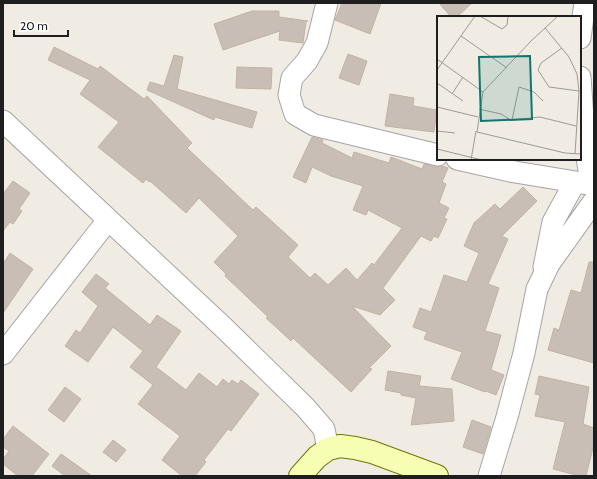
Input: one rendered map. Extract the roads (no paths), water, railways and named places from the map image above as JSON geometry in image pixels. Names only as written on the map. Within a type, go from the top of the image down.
[{"type":"street","points":[[327,3],[316,43],[307,61],[292,78],[289,95],[295,114],[314,125],[437,155]]},
{"type":"street","points":[[581,31],[585,3]]},
{"type":"street","points":[[540,284],[553,222],[588,182],[589,170],[585,145],[581,90]]},
{"type":"street","points":[[3,121],[222,326],[305,408],[324,429],[328,450]]},
{"type":"street","points":[[461,160],[515,172],[588,182]]},
{"type":"street","points":[[488,476],[507,417],[524,353],[537,289],[549,264],[594,200]]},
{"type":"street","points":[[3,354],[108,220]]},
{"type":"street","points":[[300,476],[317,457],[328,450],[340,446],[355,448],[437,476]]}]
